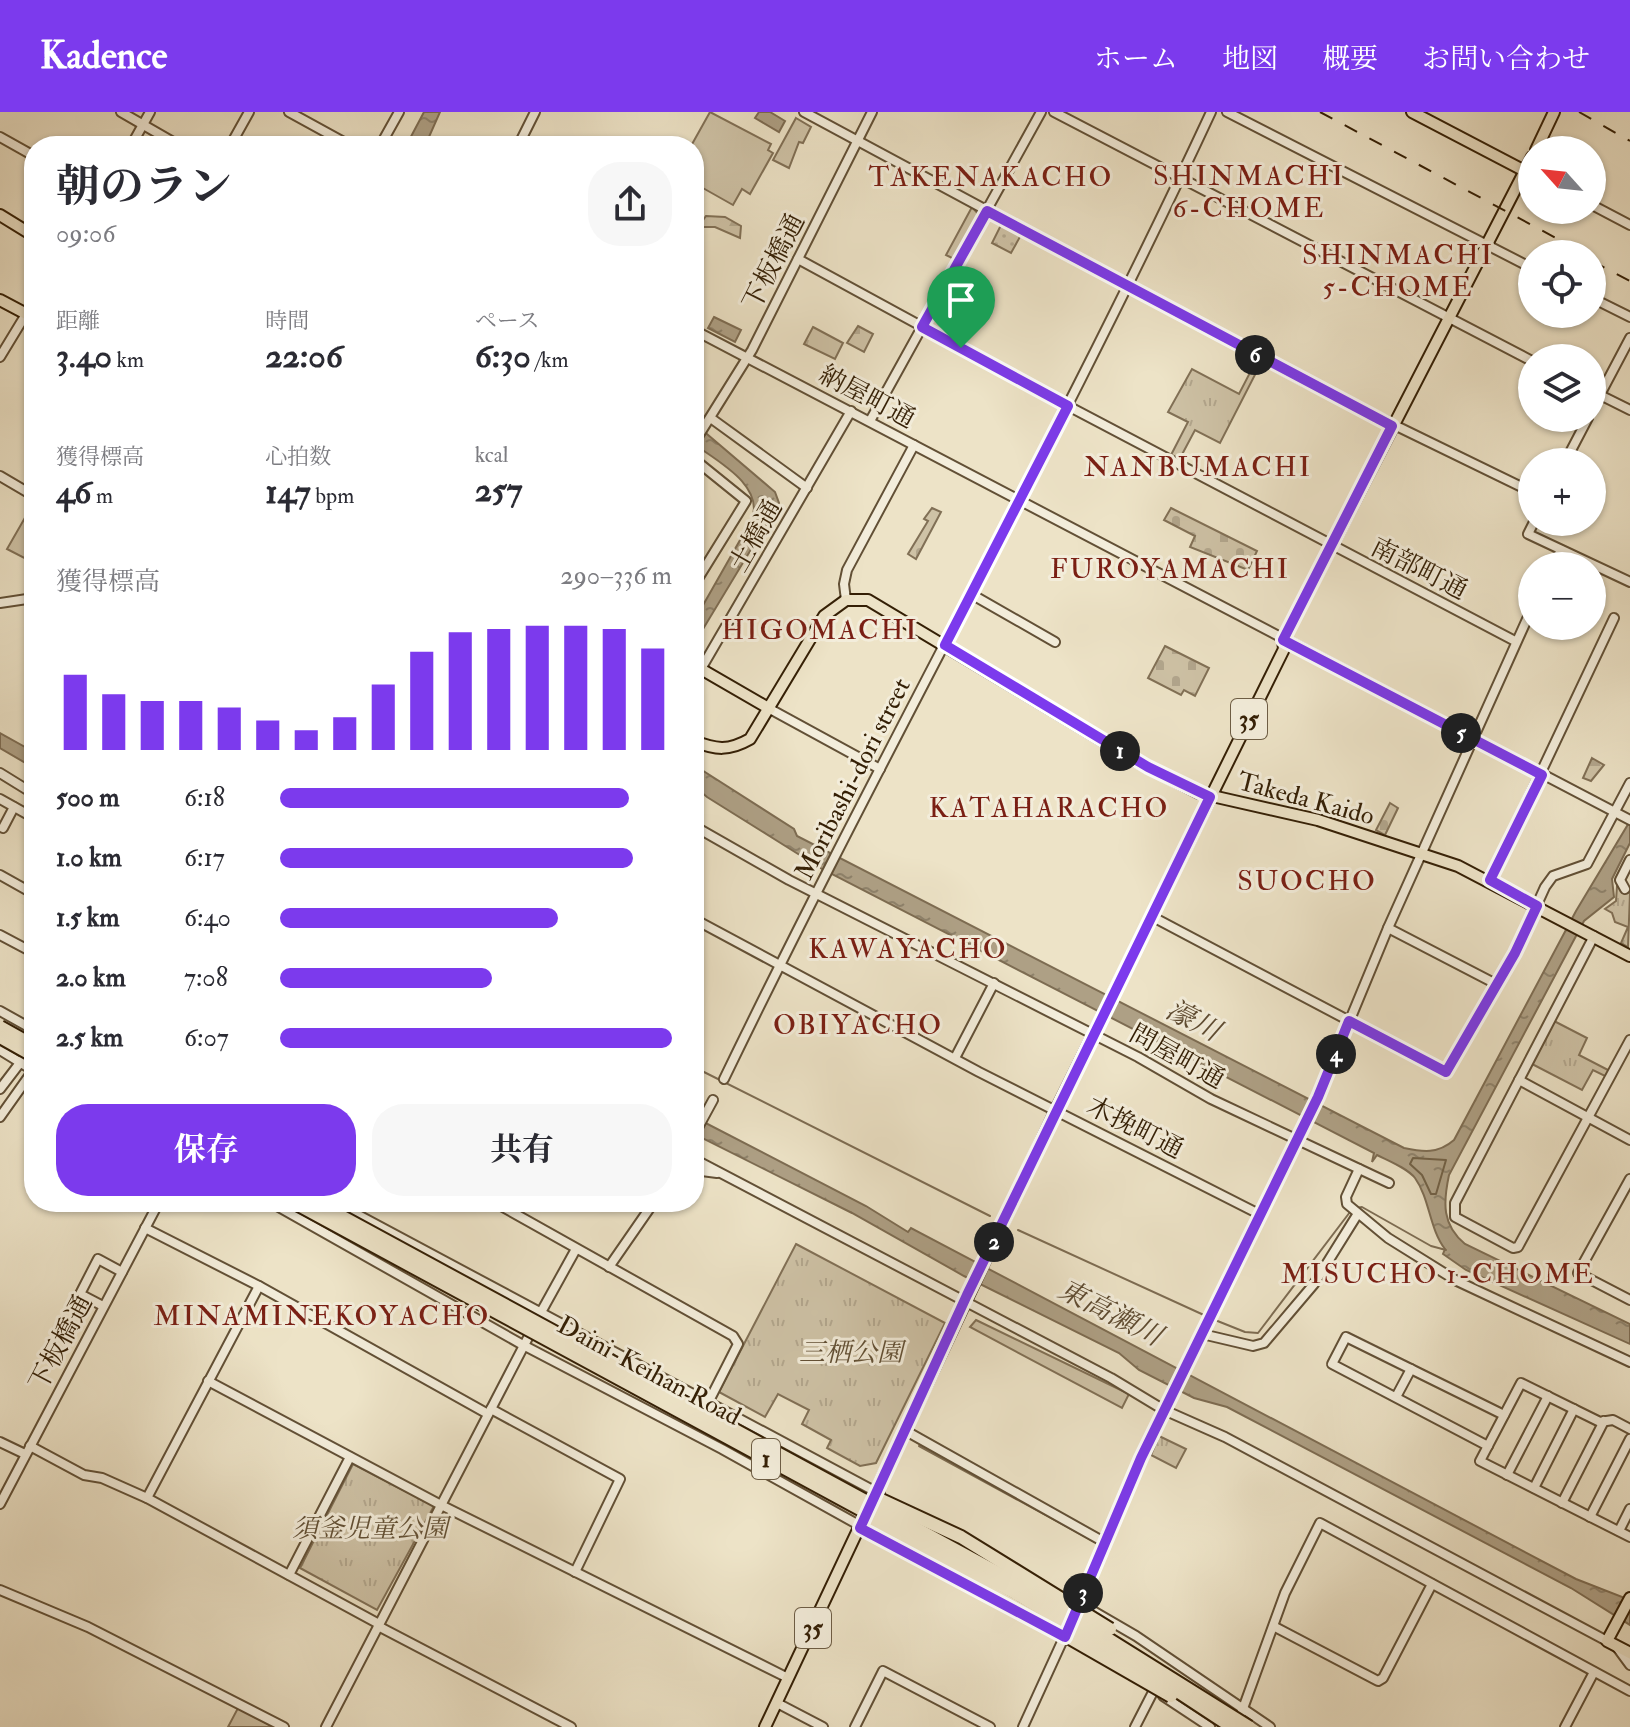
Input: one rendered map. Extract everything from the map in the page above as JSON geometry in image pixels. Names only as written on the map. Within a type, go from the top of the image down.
[{"type":"highway","points":[[0,1027],[24,1040]]},
{"type":"highway","points":[[0,1037],[24,1050]]},
{"type":"highway","name":"Daini-Keihan Road","points":[[312,1212],[1046,1600],[1249,1727]]},
{"type":"highway","name":"Daini-Keihan Road","points":[[333,1212],[1028,1600],[1234,1727]]},
{"type":"highway","points":[[814,1478],[868,1522],[1112,1661],[1217,1727]]},
{"type":"highway","points":[[814,1478],[900,1508],[1010,1564],[1257,1727]]},
{"type":"main road","points":[[1412,112],[1518,168]]},
{"type":"main road","points":[[1543,136],[1554,112]]},
{"type":"main road","name":"35","points":[[765,1727],[1056,1110],[1284,649],[1283,640],[1485,244],[1518,190]]},
{"type":"main road","points":[[0,215],[24,230]]},
{"type":"main road","points":[[0,300],[24,313]]},
{"type":"main road","points":[[704,745],[714,749],[734,748],[750,739],[824,616],[846,600]]},
{"type":"main road","name":"Takeda Kaido","points":[[846,600],[868,600],[1148,767],[1210,797],[1318,820],[1458,866],[1490,880],[1630,956]]},
{"type":"main road","points":[[704,670],[770,709]]},
{"type":"main road","points":[[1630,1598],[1611,1641],[1630,1653]]},
{"type":"street","points":[[121,112],[162,136]]},
{"type":"street","points":[[136,136],[150,112]]},
{"type":"street","points":[[236,136],[249,112]]},
{"type":"street","points":[[289,112],[333,136]]},
{"type":"street","points":[[386,136],[399,112]]},
{"type":"street","points":[[523,136],[535,112]]},
{"type":"street","points":[[804,112],[1392,426],[1518,485]]},
{"type":"street","name":"下板橋通","points":[[704,428],[712,419],[798,259],[872,112]]},
{"type":"street","points":[[870,421],[1041,112]]},
{"type":"street","points":[[1054,112],[1518,354]]},
{"type":"street","name":"Moribashi-dori street","points":[[724,1079],[836,853],[1068,406],[1211,112]]},
{"type":"street","points":[[1227,112],[1518,261]]},
{"type":"street","points":[[0,137],[24,150]]},
{"type":"street","points":[[1606,212],[1630,225]]},
{"type":"street","name":"南部町通","points":[[798,259],[1068,406],[1515,641]]},
{"type":"street","points":[[1606,305],[1630,317]]},
{"type":"street","points":[[0,357],[24,324]]},
{"type":"street","name":"納屋町通","points":[[704,335],[1615,813]]},
{"type":"street","points":[[1606,377],[1630,338]]},
{"type":"street","points":[[1606,398],[1630,410]]},
{"type":"street","name":"土橋通","points":[[704,657],[851,411]]},
{"type":"street","points":[[712,419],[807,488]]},
{"type":"street","points":[[846,600],[844,584],[847,570],[914,445]]},
{"type":"street","points":[[704,467],[746,501],[704,568]]},
{"type":"street","points":[[0,476],[24,490]]},
{"type":"street","points":[[1532,536],[1630,582]]},
{"type":"street","points":[[971,594],[1055,642]]},
{"type":"street","points":[[0,603],[24,599]]},
{"type":"street","points":[[1490,880],[1614,618]]},
{"type":"street","points":[[1023,1727],[1169,1399],[1318,1097],[1388,928],[1518,635]]},
{"type":"street","points":[[770,709],[880,769]]},
{"type":"street","points":[[0,773],[24,788]]},
{"type":"street","points":[[1151,916],[1446,1072],[1553,876],[1587,864],[1630,783]]},
{"type":"street","points":[[0,799],[24,812]]},
{"type":"street","points":[[3,828],[14,807]]},
{"type":"street","points":[[1615,813],[1627,819]]},
{"type":"street","name":"問屋町通","points":[[704,831],[817,893],[1093,1034],[1211,1099],[1389,1183]]},
{"type":"street","points":[[1625,889],[1620,880],[1630,860]]},
{"type":"street","points":[[0,875],[24,888]]},
{"type":"street","name":"木挽町通","points":[[704,924],[1261,1215]]},
{"type":"street","points":[[1388,928],[1496,984]]},
{"type":"street","points":[[0,935],[24,948]]},
{"type":"street","points":[[1592,935],[1455,1203],[1455,1217],[1518,1247],[1630,1040]]},
{"type":"street","points":[[955,1058],[994,983]]},
{"type":"street","points":[[0,1011],[24,1024]]},
{"type":"street","points":[[0,1050],[24,1064]]},
{"type":"street","points":[[0,1089],[24,1058]]},
{"type":"street","points":[[1519,1080],[1630,1140]]},
{"type":"street","points":[[0,1117],[24,1084]]},
{"type":"street","points":[[704,1116],[711,1102]]},
{"type":"street","points":[[704,1164],[966,1298],[1164,1410],[1225,1437],[1611,1641],[1630,1665]]},
{"type":"street","points":[[1359,1169],[1346,1197],[1354,1212],[1457,1281],[1630,1362]]},
{"type":"street","points":[[704,1171],[720,1173]]},
{"type":"street","points":[[1630,1179],[1578,1273],[1630,1300]]},
{"type":"street","name":"下板橋通","points":[[0,1504],[154,1212]]},
{"type":"street","points":[[288,1212],[523,1345],[722,1449],[860,1528],[1065,1637],[1210,1727]]},
{"type":"street","points":[[353,1212],[709,1401],[1079,1603],[1136,1636],[1270,1727]]},
{"type":"street","points":[[511,1212],[736,1340],[738,1344],[709,1401]]},
{"type":"street","points":[[609,1267],[647,1212]]},
{"type":"street","points":[[1204,1329],[1253,1346],[1264,1343],[1314,1284],[1354,1212]]},
{"type":"street","points":[[145,1228],[620,1479],[575,1572]]},
{"type":"street","points":[[326,1727],[523,1345],[576,1249]]},
{"type":"street","points":[[103,1306],[80,1294],[98,1259],[122,1272]]},
{"type":"street","points":[[147,1498],[259,1286]]},
{"type":"street","points":[[1488,1446],[1332,1364],[1346,1337],[1504,1415]]},
{"type":"street","points":[[1396,1397],[1411,1369]]},
{"type":"street","points":[[208,1381],[441,1505],[788,1678]]},
{"type":"street","points":[[1630,1429],[1613,1420],[1604,1421],[1574,1409],[1521,1383],[1480,1461],[1630,1537]]},
{"type":"street","points":[[1507,1475],[1548,1396]]},
{"type":"street","points":[[1534,1488],[1574,1409]]},
{"type":"street","points":[[1562,1503],[1604,1421]]},
{"type":"street","points":[[906,1431],[1104,1542]]},
{"type":"street","points":[[1590,1517],[1630,1439]]},
{"type":"street","points":[[0,1442],[28,1450],[84,1475],[102,1478],[147,1498],[571,1727]]},
{"type":"street","points":[[289,1575],[350,1457]]},
{"type":"street","points":[[1619,1531],[1630,1509]]},
{"type":"street","points":[[1234,1727],[1244,1709],[1285,1593],[1320,1523],[1630,1691]]},
{"type":"street","points":[[1275,1627],[1378,1681],[1383,1678],[1432,1584]]},
{"type":"street","points":[[0,1590],[88,1627],[284,1727]]},
{"type":"street","points":[[855,1727],[883,1671],[990,1727]]},
{"type":"street","points":[[1565,1727],[1594,1672]]},
{"type":"street","points":[[1135,1727],[1154,1690]]},
{"type":"street","points":[[777,1703],[823,1727]]},
{"type":"green space","points":[[710,112],[771,144],[768,150],[773,153],[750,194],[742,189],[733,205],[704,189],[704,136],[697,136]]},
{"type":"green space","points":[[796,118],[811,127],[803,143],[799,142],[789,168],[773,160]]},
{"type":"green space","points":[[972,207],[980,216],[956,260],[946,255]]},
{"type":"green space","points":[[706,216],[725,217],[741,226],[740,238],[715,227],[704,227]]},
{"type":"green space","points":[[1001,225],[1021,235],[1011,253],[992,243]]},
{"type":"green space","points":[[858,326],[873,334],[864,352],[847,343]]},
{"type":"green space","points":[[813,327],[843,343],[835,359],[804,344]]},
{"type":"green space","points":[[1256,361],[1261,363],[1220,443],[1195,430],[1178,462],[1170,457],[1188,422],[1168,412],[1192,369],[1239,394]]},
{"type":"green space","points":[[932,508],[941,512],[916,559],[908,554],[928,521],[924,519]]},
{"type":"green space","points":[[1171,508],[1257,551],[1248,570],[1190,547],[1195,536],[1164,520]]},
{"type":"green space","points":[[24,519],[24,558],[7,549]]},
{"type":"green space","points":[[1165,646],[1209,668],[1195,696],[1184,690],[1181,695],[1148,678]]},
{"type":"green space","points":[[1592,758],[1604,765],[1591,781],[1583,778]]},
{"type":"green space","points":[[1390,803],[1398,808],[1385,835],[1376,830]]},
{"type":"green space","points":[[1617,886],[1630,893],[1628,947],[1621,943],[1628,927],[1615,922],[1612,913],[1605,909],[1616,901]]},
{"type":"green space","points":[[1554,1021],[1587,1038],[1579,1055],[1610,1071],[1607,1077],[1593,1070],[1582,1090],[1532,1064]]},
{"type":"green space","name":"三栖公園","points":[[796,1244],[945,1323],[876,1463],[860,1466],[827,1448],[831,1440],[802,1424],[809,1410],[778,1394],[765,1417],[719,1392]]},
{"type":"green space","points":[[976,1320],[1129,1394],[1122,1408],[970,1327]]},
{"type":"green space","points":[[1159,1436],[1186,1449],[1176,1468],[1151,1455]]},
{"type":"green space","name":"須釜児童公園","points":[[353,1464],[434,1506],[377,1610],[300,1568]]},
{"type":"green space","points":[[238,1708],[273,1727],[228,1727]]},
{"type":"water","points":[[424,112],[440,112],[429,136],[411,136]]},
{"type":"water","points":[[759,112],[770,112],[785,121],[779,132],[755,118]]},
{"type":"water","points":[[714,317],[741,330],[735,342],[708,328]]},
{"type":"water","points":[[704,432],[775,492],[779,503],[704,627],[704,603],[752,519],[754,507],[745,485],[726,466],[704,451]]},
{"type":"water","points":[[0,733],[24,746],[24,762],[0,748]]},
{"type":"water","points":[[704,771],[794,829],[797,836],[1404,1148],[1424,1151],[1442,1148],[1454,1140],[1576,911],[1630,821],[1630,843],[1612,879],[1614,897],[1584,921],[1449,1175],[1445,1204],[1452,1229],[1465,1244],[1630,1324],[1630,1344],[1466,1270],[1443,1254],[1445,1249],[1420,1186],[1412,1174],[1403,1168],[1377,1155],[1372,1162],[1374,1153],[822,869],[704,794]]},
{"type":"water","points":[[704,1122],[866,1206],[908,1232],[911,1228],[1576,1579],[1630,1600],[1630,1625],[1571,1588],[1227,1407],[1194,1398],[1139,1370],[1119,1353],[964,1276],[852,1213],[704,1139]]},
{"type":"waterway","points":[[704,1072],[990,1216]]},
{"type":"waterway","points":[[1356,1208],[1362,1207],[1431,1246],[1446,1250]]},
{"type":"waterway","points":[[1215,1320],[1245,1332],[1258,1333],[1350,1212]]},
{"type":"waterway","points":[[1018,1230],[1206,1316]]},
{"type":"waterway","points":[[919,1446],[1095,1542]]},
{"type":"railway","points":[[1320,112],[1560,240]]},
{"type":"railway","points":[[1579,112],[1630,141]]},
{"type":"railway","points":[[1606,268],[1630,281]]},
{"type":"district","name":"TAKENAKACHO","points":[[991,177]]},
{"type":"district","name":"SHINMACHI 6-CHOME","points":[[1249,192]]},
{"type":"district","name":"SHINMACHI 5-CHOME","points":[[1398,271]]},
{"type":"district","name":"NANBUMACHI","points":[[1198,467]]},
{"type":"district","name":"FUROYAMACHI","points":[[1170,569]]},
{"type":"district","name":"HIGOMACHI","points":[[820,630]]},
{"type":"district","name":"KATAHARACHO","points":[[1049,808]]},
{"type":"district","name":"SUOCHO","points":[[1307,881]]},
{"type":"district","name":"KAWAYACHO","points":[[908,949]]},
{"type":"district","name":"OBIYACHO","points":[[858,1025]]},
{"type":"district","name":"MISUCHO 1-CHOME","points":[[1438,1274]]},
{"type":"district","name":"MINAMINEKOYACHO","points":[[322,1316]]},
{"type":"route","points":[[987,211],[1392,426],[1283,640],[1542,775],[1490,880],[1537,906],[1515,953],[1446,1072],[1349,1021],[1318,1097],[1141,1458],[1065,1637],[860,1528],[953,1332],[967,1295],[1210,797],[1148,767],[945,645],[1068,406],[961,348],[922,327],[987,211]]},
{"type":"water label","name":"濠川","points":[[1193,1021]]},
{"type":"water label","name":"東高瀬川","points":[[1110,1313]]}]
